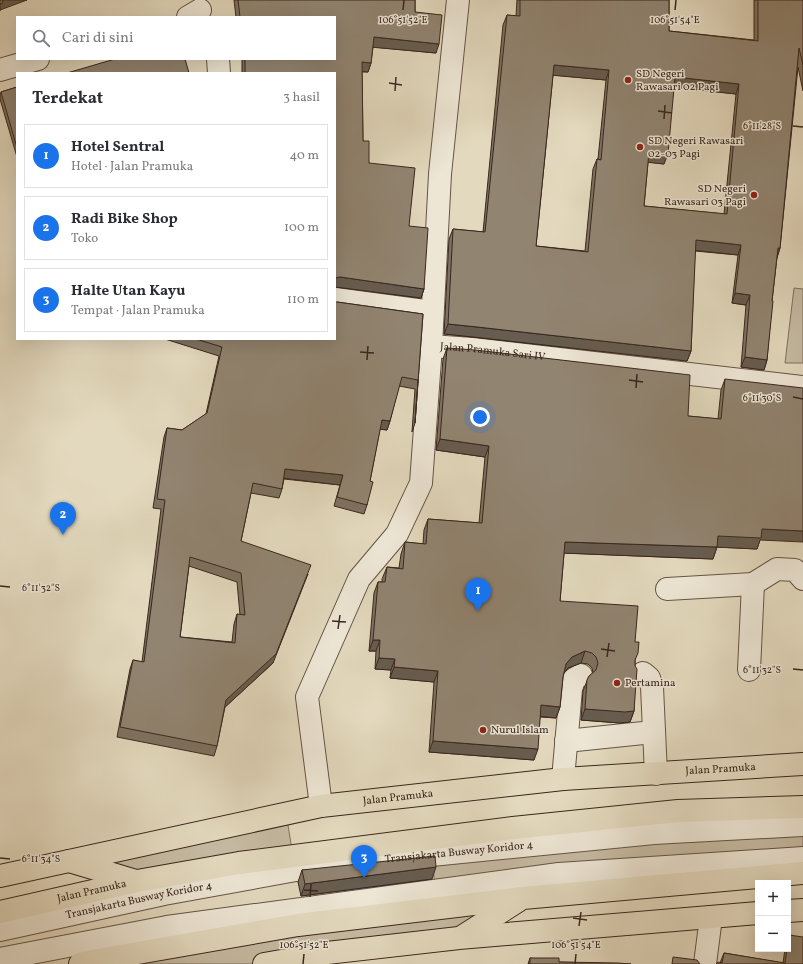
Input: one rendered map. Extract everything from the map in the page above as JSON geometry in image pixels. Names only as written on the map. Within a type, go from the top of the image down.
[{"type":"main road","name":"Jalan Pramuka","points":[[0,876],[321,806],[563,779],[803,764]]},
{"type":"main road","name":"Jalan Pramuka","points":[[0,912],[137,881],[239,864],[513,828],[678,811],[803,807]]},
{"type":"main road","points":[[68,860],[137,881]]},
{"type":"main road","points":[[80,964],[298,924],[523,898],[803,873]]},
{"type":"main road","points":[[459,938],[523,898]]},
{"type":"main road","points":[[791,911],[803,910]]},
{"type":"main road","points":[[264,964],[327,953],[459,938],[755,913]]},
{"type":"street","name":"Jalan Pramuka Sari IV","points":[[458,0],[440,174],[431,346],[472,349],[803,387]]},
{"type":"street","points":[[0,70],[35,60]]},
{"type":"street","points":[[218,60],[219,72]]},
{"type":"street","points":[[336,299],[432,312]]},
{"type":"street","points":[[321,806],[307,697],[359,579],[398,534],[421,483],[431,346]]},
{"type":"street","points":[[667,590],[753,584],[777,569],[795,570],[803,579]]},
{"type":"street","points":[[749,670],[753,584]]},
{"type":"street","points":[[643,673],[649,678],[652,687],[656,774]]},
{"type":"street","points":[[563,779],[571,689],[574,680],[581,675]]},
{"type":"street","points":[[566,741],[653,732]]},
{"type":"street","name":"Transjakarta Busway Koridor 4","points":[[0,930],[164,894],[296,870],[381,860],[654,833],[760,826],[803,825]]},
{"type":"street","points":[[0,959],[167,927],[559,874],[803,858]]},
{"type":"street","points":[[705,964],[711,917]]},
{"type":"shaded area","points":[[794,288],[803,289],[803,363],[785,363]]},
{"type":"shaded area","points":[[286,813],[293,856],[137,881],[68,860]]},
{"type":"shaded area","points":[[803,825],[803,858],[436,889],[431,858]]},
{"type":"shaded area","points":[[523,898],[459,938],[264,964],[80,964]]},
{"type":"building","points":[[238,0],[415,0],[415,12],[442,15],[439,44],[374,37],[371,63],[362,62],[363,141],[369,141],[369,163],[415,168],[409,226],[428,228],[424,289],[340,277],[336,278],[336,72],[245,72],[245,60],[336,60],[336,16],[240,16]]},
{"type":"building","name":"SD Negeri Rawasari 02-03 Pagi","points":[[520,0],[669,0],[669,31],[758,41],[758,0],[803,0],[803,65],[799,48],[780,248],[778,248],[767,360],[745,357],[750,295],[735,293],[741,245],[696,240],[691,351],[448,324],[453,229],[485,232],[507,15],[520,16]],"holes":[[[554,65],[609,70],[601,160],[597,159],[588,252],[536,246]],[[675,77],[739,84],[727,214],[644,206],[649,152],[668,154]]]},
{"type":"building","points":[[112,60],[185,60],[189,72],[70,72]]},
{"type":"building","points":[[16,87],[16,144],[1,92]]},
{"type":"building","points":[[336,302],[423,314],[415,423],[418,380],[402,377],[390,421],[382,420],[370,481],[373,482],[367,505],[337,497],[343,475],[285,469],[282,489],[253,483],[241,541],[311,565],[276,654],[226,700],[217,746],[120,727],[133,660],[144,662],[165,500],[157,499],[167,428],[182,430],[207,413],[222,347],[199,340],[336,340]],"holes":[[[190,557],[241,573],[245,615],[237,614],[235,643],[180,637]]]},
{"type":"building","points":[[447,348],[690,375],[688,416],[721,419],[725,379],[803,388],[803,531],[762,529],[761,538],[718,536],[717,547],[565,542],[560,601],[638,606],[635,642],[639,642],[638,653],[635,660],[635,666],[637,669],[634,711],[625,712],[585,709],[587,680],[596,670],[598,663],[596,657],[592,653],[585,651],[572,657],[566,664],[560,707],[541,705],[538,749],[433,741],[438,671],[394,667],[395,659],[379,658],[380,640],[373,640],[378,582],[385,582],[387,567],[403,569],[405,542],[426,544],[428,519],[482,523],[489,446],[440,439]]},
{"type":"building","points":[[435,856],[436,867],[305,884],[302,870]]},
{"type":"building","points":[[791,935],[803,937],[803,964],[716,964],[718,962],[722,963],[724,953],[785,963],[787,952],[791,952]]},
{"type":"building","points":[[673,957],[697,960],[700,964],[672,964]]},
{"type":"building","points":[[530,958],[559,958],[559,962],[631,964],[530,964]]},
{"type":"place","name":"SD Negeri Rawasari 02 Pagi","points":[[628,80]]},
{"type":"place","name":"SD Negeri Rawasari 02-03 Pagi","points":[[640,147]]},
{"type":"place","name":"SD Negeri Rawasari 03 Pagi","points":[[754,195]]},
{"type":"place","name":"Radi Bike Shop","points":[[63,535]]},
{"type":"place","name":"Hotel Sentral","points":[[478,611]]},
{"type":"place","name":"Pertamina","points":[[617,683]]},
{"type":"place","name":"Nurul Islam","points":[[483,730]]},
{"type":"place","name":"Halte Utan Kayu","points":[[364,878]]}]
